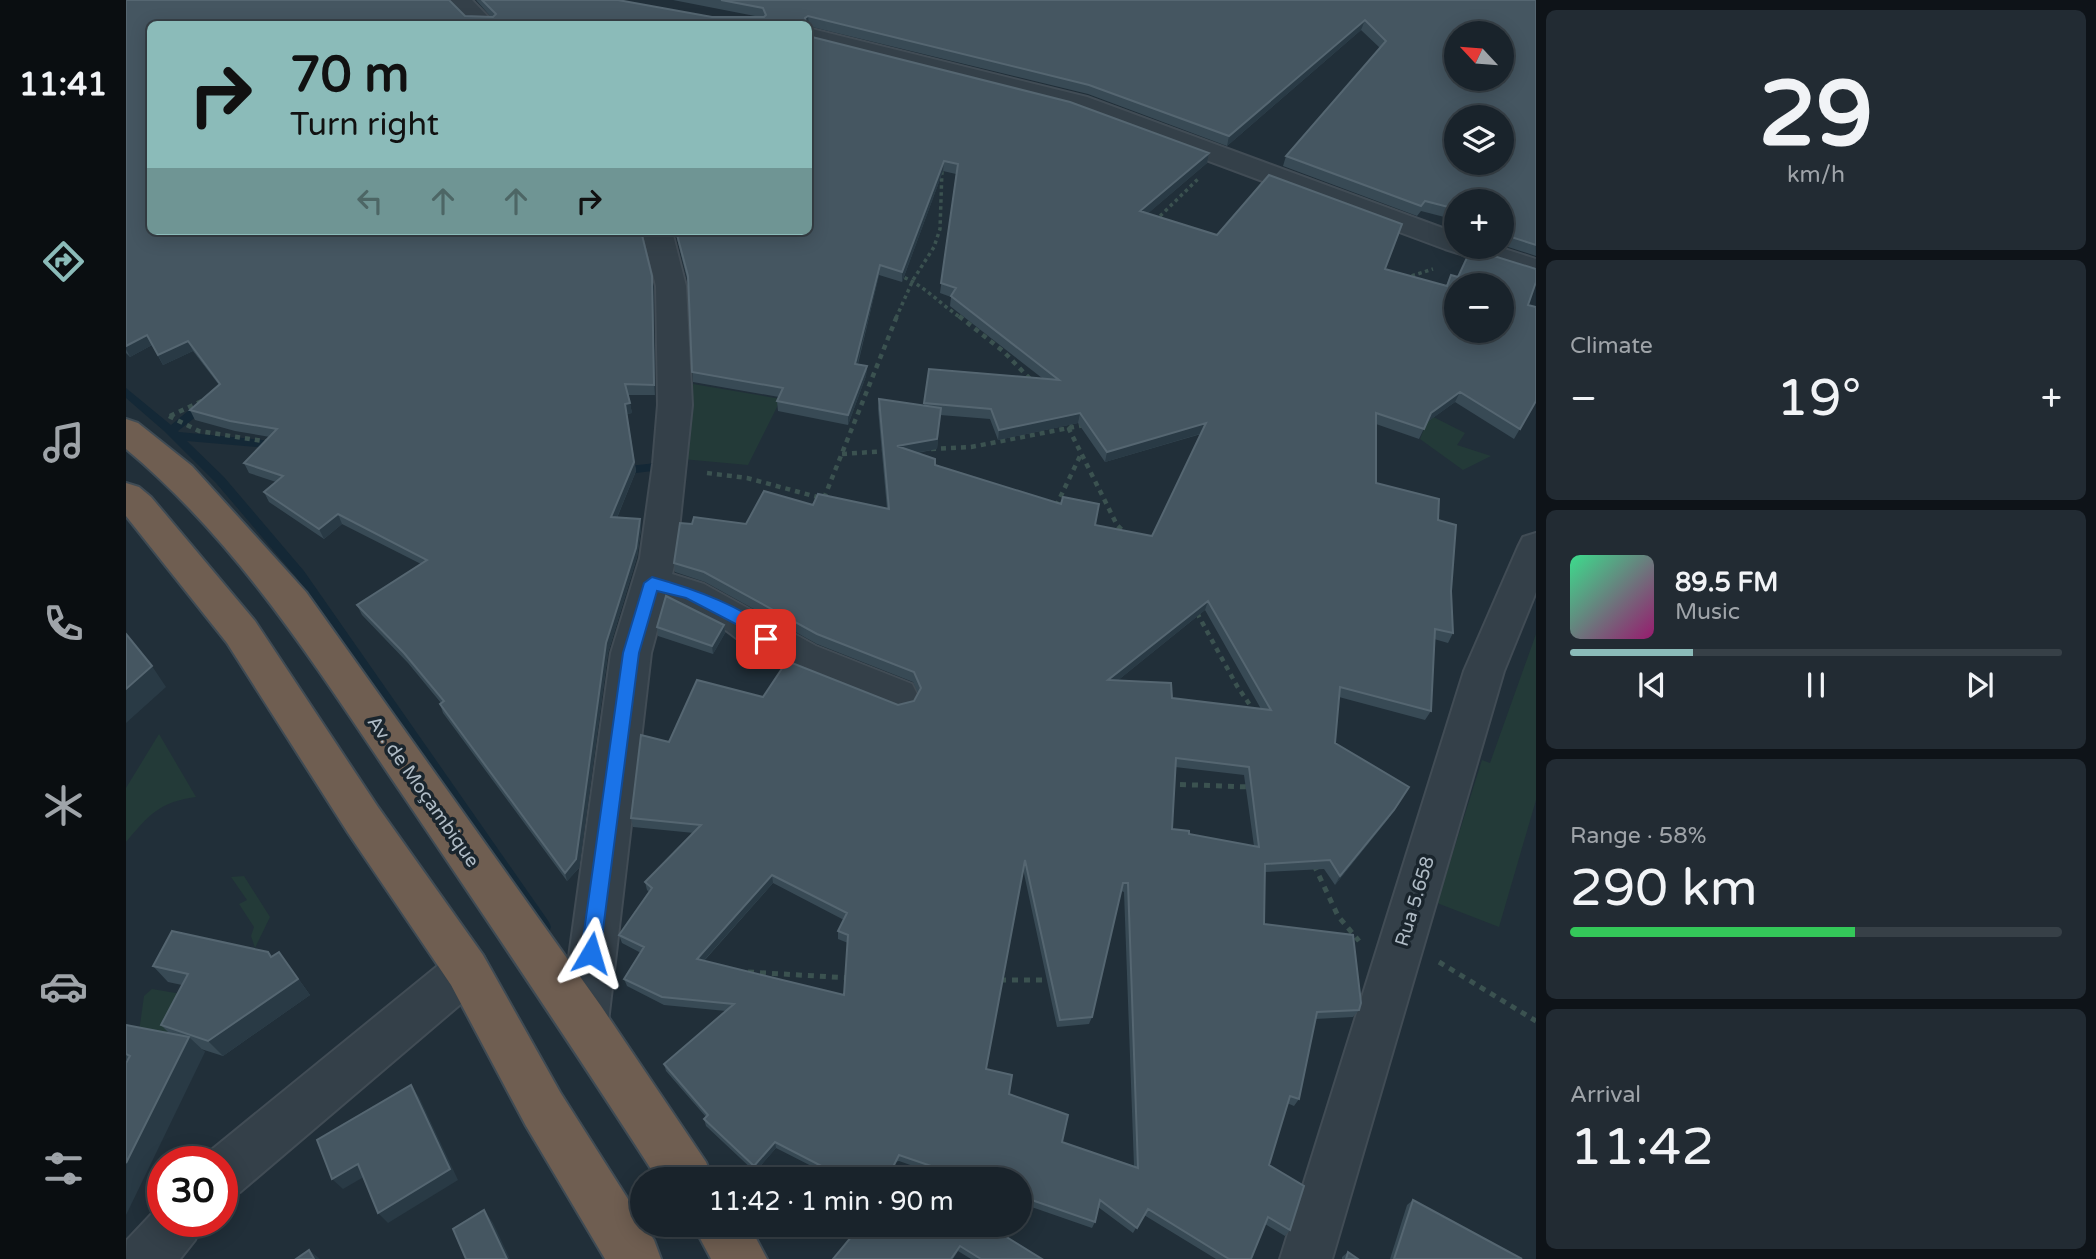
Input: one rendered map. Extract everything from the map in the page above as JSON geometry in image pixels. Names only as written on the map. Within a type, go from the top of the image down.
[{"type":"highway","name":"Av. de Moçambique","points":[[129,434],[180,475],[293,603],[583,1022],[679,1167]]},
{"type":"highway","points":[[126,496],[138,506],[241,632],[363,820],[467,970],[543,1109],[635,1259]]},
{"type":"highway","points":[[727,1237],[741,1259]]},
{"type":"street","points":[[458,0],[480,21]]},
{"type":"street","points":[[812,36],[1078,103],[1444,239]]},
{"type":"street","points":[[583,1022],[631,653],[658,558],[676,405],[671,286],[658,235]]},
{"type":"street","points":[[1507,259],[1536,268]]},
{"type":"street","name":"Rua 5.658","points":[[1306,1259],[1484,671],[1536,547]]},
{"type":"street","points":[[652,583],[691,594],[741,620],[766,639],[802,657],[898,696]]},
{"type":"street","points":[[238,1161],[467,970]]},
{"type":"street","points":[[146,1259],[164,1237]]},
{"type":"path","points":[[1151,225],[1222,158]]},
{"type":"path","points":[[824,498],[877,360],[913,280],[934,247],[940,229],[942,168]]},
{"type":"path","points":[[1395,282],[1457,259]]},
{"type":"path","points":[[890,272],[913,280],[938,303],[971,324],[1004,352],[1038,388]]},
{"type":"path","points":[[129,434],[215,394]]},
{"type":"path","points":[[1064,414],[1073,426],[1069,429]]},
{"type":"path","points":[[169,416],[199,431],[279,444]]},
{"type":"path","points":[[920,450],[971,447],[1089,424]]},
{"type":"path","points":[[1069,429],[1116,526],[1136,543]]},
{"type":"path","points":[[842,454],[894,451]]},
{"type":"path","points":[[1054,512],[1081,453]]},
{"type":"path","points":[[696,472],[747,478],[824,498],[835,505]]},
{"type":"path","points":[[1195,608],[1237,686],[1258,717]]},
{"type":"path","points":[[1157,781],[1257,788]]},
{"type":"path","points":[[1311,859],[1338,916],[1396,960],[1536,1021]]},
{"type":"path","points":[[743,972],[866,979]]},
{"type":"path","points":[[997,980],[1063,980]]},
{"type":"green space","points":[[693,384],[781,399],[748,465],[682,459]]},
{"type":"green space","points":[[1396,398],[1465,433],[1457,445],[1491,456],[1463,470],[1420,439],[1428,419]]},
{"type":"green space","points":[[1536,634],[1536,800],[1499,927],[1437,903],[1482,760],[1490,763]]},
{"type":"green space","points":[[159,734],[196,797],[173,802],[156,811],[126,842],[126,788]]},
{"type":"green space","points":[[244,876],[270,917],[255,948],[251,936],[254,927],[239,904],[247,900],[231,877]]},
{"type":"green space","points":[[152,989],[229,1002],[133,1075],[144,996]]},
{"type":"building","points":[[126,0],[449,0],[465,16],[493,17],[496,14],[482,0],[618,0],[712,17],[764,17],[766,15],[763,8],[721,0],[1536,0],[1536,245],[1514,238],[1514,189],[1444,189],[1444,206],[1425,201],[1421,206],[1286,156],[1386,41],[1365,20],[1229,136],[1089,85],[808,16],[806,21],[147,21],[147,235],[642,235],[652,276],[654,385],[625,384],[630,403],[625,404],[634,462],[611,517],[640,519],[636,548],[606,643],[576,859],[565,873],[440,704],[444,701],[404,653],[357,605],[427,560],[338,514],[319,529],[264,492],[283,476],[244,463],[277,429],[230,421],[190,410],[220,384],[188,341],[158,355],[147,335],[126,346]]},
{"type":"building","points":[[812,37],[1070,102],[1209,153],[1140,211],[1217,235],[1269,175],[1402,224],[1385,269],[1444,285],[1444,343],[1514,343],[1514,273],[1460,273],[1466,259],[1504,259],[1536,269],[1536,282],[1528,305],[1536,307],[1536,401],[1520,429],[1460,392],[1431,413],[1424,429],[1376,413],[1376,483],[1439,499],[1438,520],[1456,525],[1451,591],[1453,633],[1435,629],[1431,711],[1340,687],[1335,743],[1409,787],[1394,810],[1340,876],[1330,860],[1265,864],[1264,924],[1353,935],[1361,1003],[1359,1010],[1317,1012],[1299,1099],[1290,1096],[1269,1165],[1304,1186],[1290,1230],[1268,1217],[1251,1259],[1229,1259],[1148,1209],[1137,1228],[1100,1200],[1095,1222],[1032,1200],[1032,1167],[934,1167],[899,1155],[893,1167],[823,1167],[775,1142],[754,1166],[704,1119],[708,1115],[664,1064],[734,1004],[662,997],[624,979],[644,947],[619,935],[652,888],[645,882],[701,825],[631,818],[641,735],[669,742],[697,680],[763,697],[787,661],[898,705],[914,701],[921,688],[914,672],[817,634],[704,572],[674,563],[680,523],[692,524],[694,517],[746,524],[764,491],[813,505],[818,494],[889,509],[879,399],[941,408],[937,439],[897,446],[935,459],[935,465],[1061,504],[1063,497],[1099,504],[1095,525],[1152,536],[1206,423],[1107,452],[1080,413],[999,430],[991,409],[924,403],[929,369],[1059,380],[951,296],[956,288],[941,283],[958,164],[944,161],[902,272],[880,265],[855,364],[867,366],[848,415],[777,401],[783,388],[692,372],[688,276],[677,235],[812,235]],"holes":[[[1208,601],[1271,710],[1172,698],[1171,683],[1108,680]],[[1176,758],[1249,767],[1259,847],[1172,829]],[[1025,860],[1060,1020],[1092,1017],[1123,883],[1128,883],[1138,1168],[1062,1142],[1068,1115],[1009,1094],[1012,1075],[986,1069]],[[772,875],[847,913],[838,931],[848,935],[844,995],[697,959]]]},
{"type":"building","points":[[666,596],[724,625],[712,646],[657,627]]},
{"type":"building","points":[[126,634],[152,666],[126,689]]},
{"type":"building","points":[[172,931],[268,952],[271,957],[279,952],[298,979],[208,1041],[161,1025],[188,974],[153,966]]},
{"type":"building","points":[[126,1025],[189,1037],[126,1163],[126,1063],[130,1056],[126,1054]]},
{"type":"building","points":[[411,1085],[450,1169],[378,1213],[358,1164],[332,1179],[317,1140]]},
{"type":"building","points":[[1413,1200],[1522,1259],[1394,1259]]},
{"type":"building","points":[[484,1210],[507,1259],[466,1259],[453,1229]]},
{"type":"building","points":[[851,1237],[1006,1237],[1042,1259],[981,1259],[960,1246],[951,1259],[833,1259]]},
{"type":"building","points":[[309,1250],[314,1259],[296,1259]]},
{"type":"building","points":[[1348,1252],[1358,1259],[1346,1259]]},
{"type":"waterway","points":[[126,392],[171,431]]},
{"type":"waterway","points":[[171,431],[203,405]]},
{"type":"waterway","points":[[171,431],[176,436]]},
{"type":"waterway","points":[[176,436],[280,445]]},
{"type":"waterway","points":[[176,436],[220,480],[300,574],[544,927]]},
{"type":"waterway","points":[[620,471],[656,467]]},
{"type":"route","points":[[591,953],[631,653],[652,583],[691,594],[741,620],[766,639]]}]
